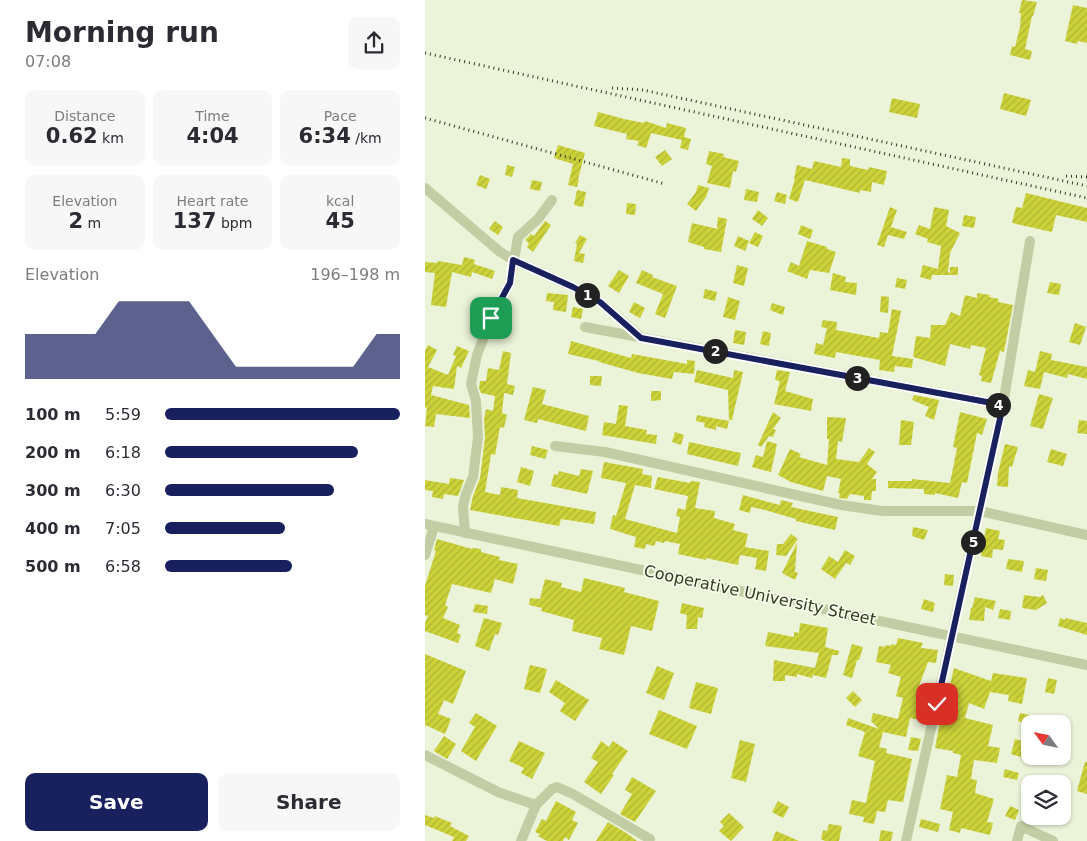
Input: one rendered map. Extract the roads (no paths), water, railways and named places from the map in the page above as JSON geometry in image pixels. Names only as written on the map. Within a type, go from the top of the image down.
[{"type":"street","points":[[425,188],[499,251],[513,260],[573,287],[600,302],[641,338]]},
{"type":"street","points":[[465,533],[463,506],[465,494],[473,477],[478,437],[476,401],[471,384],[477,355],[483,338],[510,283],[518,237],[538,219],[552,200]]},
{"type":"street","points":[[906,841],[1003,405],[1030,241]]},
{"type":"street","points":[[585,327],[1003,405]]},
{"type":"street","points":[[555,446],[605,452],[841,505],[881,511],[980,511],[1087,534]]},
{"type":"street","points":[[425,555],[429,525]]},
{"type":"street","name":"Cooperative University Street","points":[[429,525],[1087,665]]},
{"type":"street","points":[[425,755],[498,792],[536,805]]},
{"type":"street","points":[[521,841],[536,805],[552,789],[557,787],[562,788],[650,839]]},
{"type":"street","points":[[1017,841],[1021,826],[1053,841]]},
{"type":"railway","points":[[425,53],[1087,198]]},
{"type":"railway","points":[[612,88],[643,90],[1087,186]]},
{"type":"railway","points":[[425,118],[665,184]]},
{"type":"railway","points":[[1066,176],[1087,177]]}]
